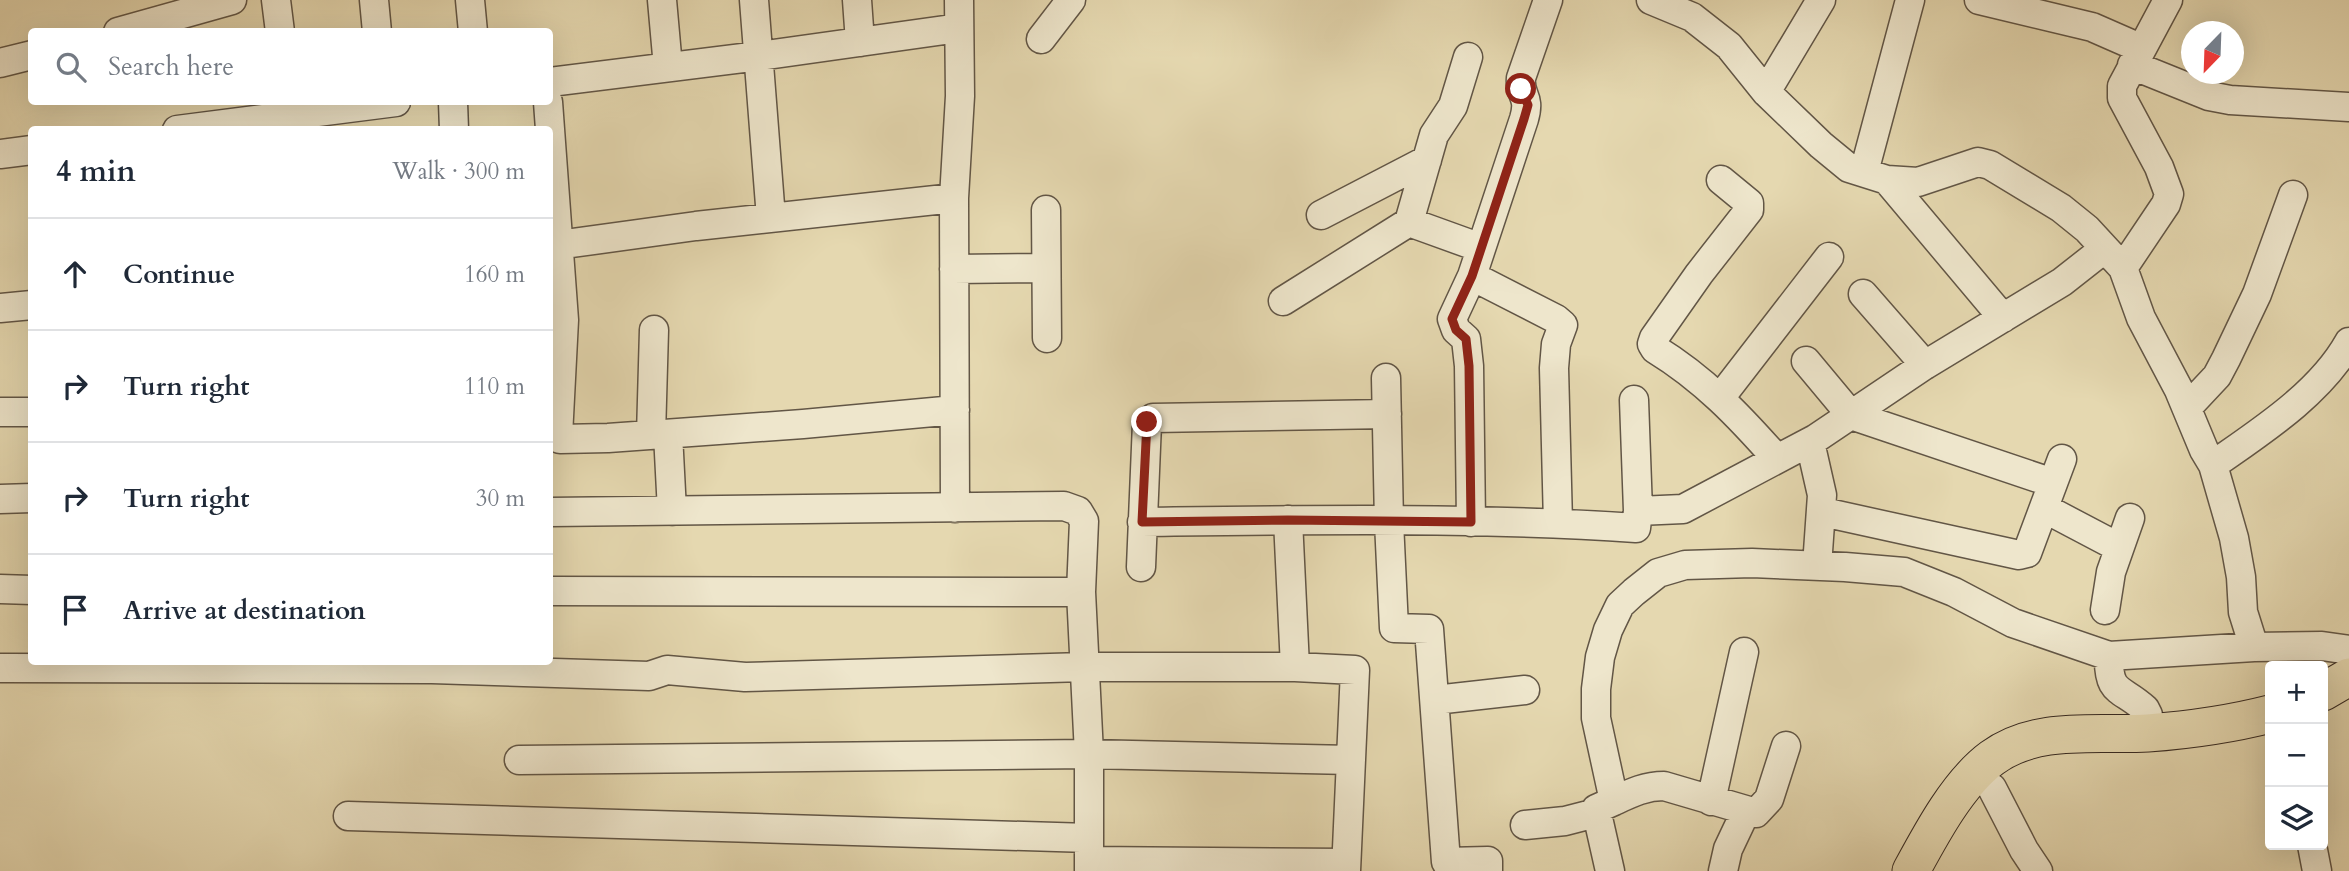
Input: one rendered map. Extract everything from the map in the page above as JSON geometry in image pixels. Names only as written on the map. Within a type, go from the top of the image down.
[{"type":"main road","points":[[2328,689],[2349,677]]},
{"type":"main road","points":[[2328,711],[2349,700]]},
{"type":"main road","points":[[1911,871],[1945,813],[1974,774],[2006,749],[2039,737],[2149,733],[2265,715]]},
{"type":"main road","points":[[1936,871],[1964,824],[1992,788],[2019,768],[2038,761],[2153,752],[2265,734]]},
{"type":"street","points":[[132,28],[232,0]]},
{"type":"street","points":[[276,0],[280,28]]},
{"type":"street","points":[[374,0],[377,28]]},
{"type":"street","points":[[470,0],[473,28]]},
{"type":"street","points":[[662,0],[668,67]]},
{"type":"street","points":[[754,0],[771,218]]},
{"type":"street","points":[[857,0],[860,42]]},
{"type":"street","points":[[1041,39],[1072,0]]},
{"type":"street","points":[[1471,522],[1469,366],[1466,339],[1456,330],[1452,319],[1472,276],[1528,105],[1521,89],[1521,78],[1548,0]]},
{"type":"street","points":[[1651,0],[1692,18],[1729,46],[1766,92],[1849,168],[1876,176],[1918,182],[1978,162],[1990,165],[2062,208],[2087,229],[2113,258],[2213,465],[2234,538],[2241,577],[2243,612],[2254,647]]},
{"type":"street","points":[[1766,92],[1821,0]]},
{"type":"street","points":[[1876,176],[1910,0]]},
{"type":"street","points":[[1637,512],[1683,509],[1810,442],[1925,365],[2062,282],[2113,258],[2166,204],[2169,194],[2159,167],[2122,98],[2122,86],[2168,0]]},
{"type":"street","points":[[1990,2],[2092,27],[2136,57],[2209,96],[2230,100],[2349,107]]},
{"type":"street","points":[[553,82],[860,42],[959,14],[960,96],[954,198],[955,508]]},
{"type":"street","points":[[0,63],[28,56]]},
{"type":"street","points":[[1283,301],[1409,222],[1434,135],[1453,106],[1468,57]]},
{"type":"street","points":[[233,126],[261,124],[290,108],[353,118],[381,105]]},
{"type":"street","points":[[453,105],[454,126]]},
{"type":"street","points":[[548,105],[549,126]]},
{"type":"street","points":[[0,154],[28,150]]},
{"type":"street","points":[[1321,215],[1426,160]]},
{"type":"street","points":[[1876,176],[2003,318]]},
{"type":"street","points":[[1721,180],[1749,203],[1749,210],[1699,274],[1652,344],[1655,349],[1694,375],[1734,410],[1777,459]]},
{"type":"street","points":[[2187,408],[2217,376],[2226,359],[2257,293],[2293,195]]},
{"type":"street","points":[[554,246],[954,198]]},
{"type":"street","points":[[1046,211],[1047,338]]},
{"type":"street","points":[[553,222],[564,320],[560,439],[659,435],[955,410]]},
{"type":"street","points":[[1409,222],[1481,248]]},
{"type":"street","points":[[1720,398],[1829,257]]},
{"type":"street","points":[[954,270],[1046,268]]},
{"type":"street","points":[[1472,276],[1563,325],[1556,344],[1554,368],[1558,523]]},
{"type":"street","points":[[1863,295],[1925,365]]},
{"type":"street","points":[[0,308],[28,305]]},
{"type":"street","points":[[654,330],[659,435],[672,511]]},
{"type":"street","points":[[2213,465],[2290,411],[2342,355],[2349,342]]},
{"type":"street","points":[[1806,361],[1851,415],[2053,483],[2118,547]]},
{"type":"street","points":[[1386,378],[1394,628],[1429,629],[1446,862],[1488,861],[1488,871]]},
{"type":"street","points":[[1142,522],[1288,520],[1558,523],[1636,528],[1634,400]]},
{"type":"street","points":[[0,412],[28,412]]},
{"type":"street","points":[[1141,567],[1147,422],[1153,418],[1387,414]]},
{"type":"street","points":[[1810,442],[1822,495],[1817,566]]},
{"type":"street","points":[[1822,512],[2020,555],[2027,552],[2053,483]]},
{"type":"street","points":[[0,499],[28,498]]},
{"type":"street","points":[[553,512],[1063,506],[1078,511],[1084,522],[1081,592],[1089,754],[1089,857]]},
{"type":"street","points":[[2105,610],[2110,572],[2130,518]]},
{"type":"street","points":[[1288,520],[1295,667]]},
{"type":"street","points":[[1610,871],[1596,718],[1600,657],[1608,630],[1620,605],[1658,573],[1685,565],[1752,563],[1904,572],[1954,592],[2013,623],[2109,656],[2254,647],[2333,646],[2349,650]]},
{"type":"street","points":[[0,589],[28,590]]},
{"type":"street","points":[[553,591],[1081,592]]},
{"type":"street","points":[[1711,801],[1744,652]]},
{"type":"street","points":[[2109,656],[2108,673],[2112,684],[2145,709],[2149,733]]},
{"type":"street","points":[[0,668],[297,665],[649,676],[667,670],[745,677],[1084,667],[1295,667],[1355,670],[1346,867],[1089,857],[348,816]]},
{"type":"street","points":[[1435,699],[1525,690]]},
{"type":"street","points":[[1525,825],[1565,821],[1605,807],[1651,786],[1664,786],[1756,813],[1769,799],[1786,746]]},
{"type":"street","points":[[519,760],[1089,754],[1351,760]]},
{"type":"street","points":[[1992,788],[2038,871]]},
{"type":"street","points":[[1723,871],[1728,849],[1746,811]]},
{"type":"street","points":[[2313,850],[2317,871]]},
{"type":"route","points":[[1147,422],[1142,522],[1471,522],[1469,366],[1466,339],[1456,330],[1452,319],[1472,276],[1524,119],[1528,105],[1521,89]]}]
